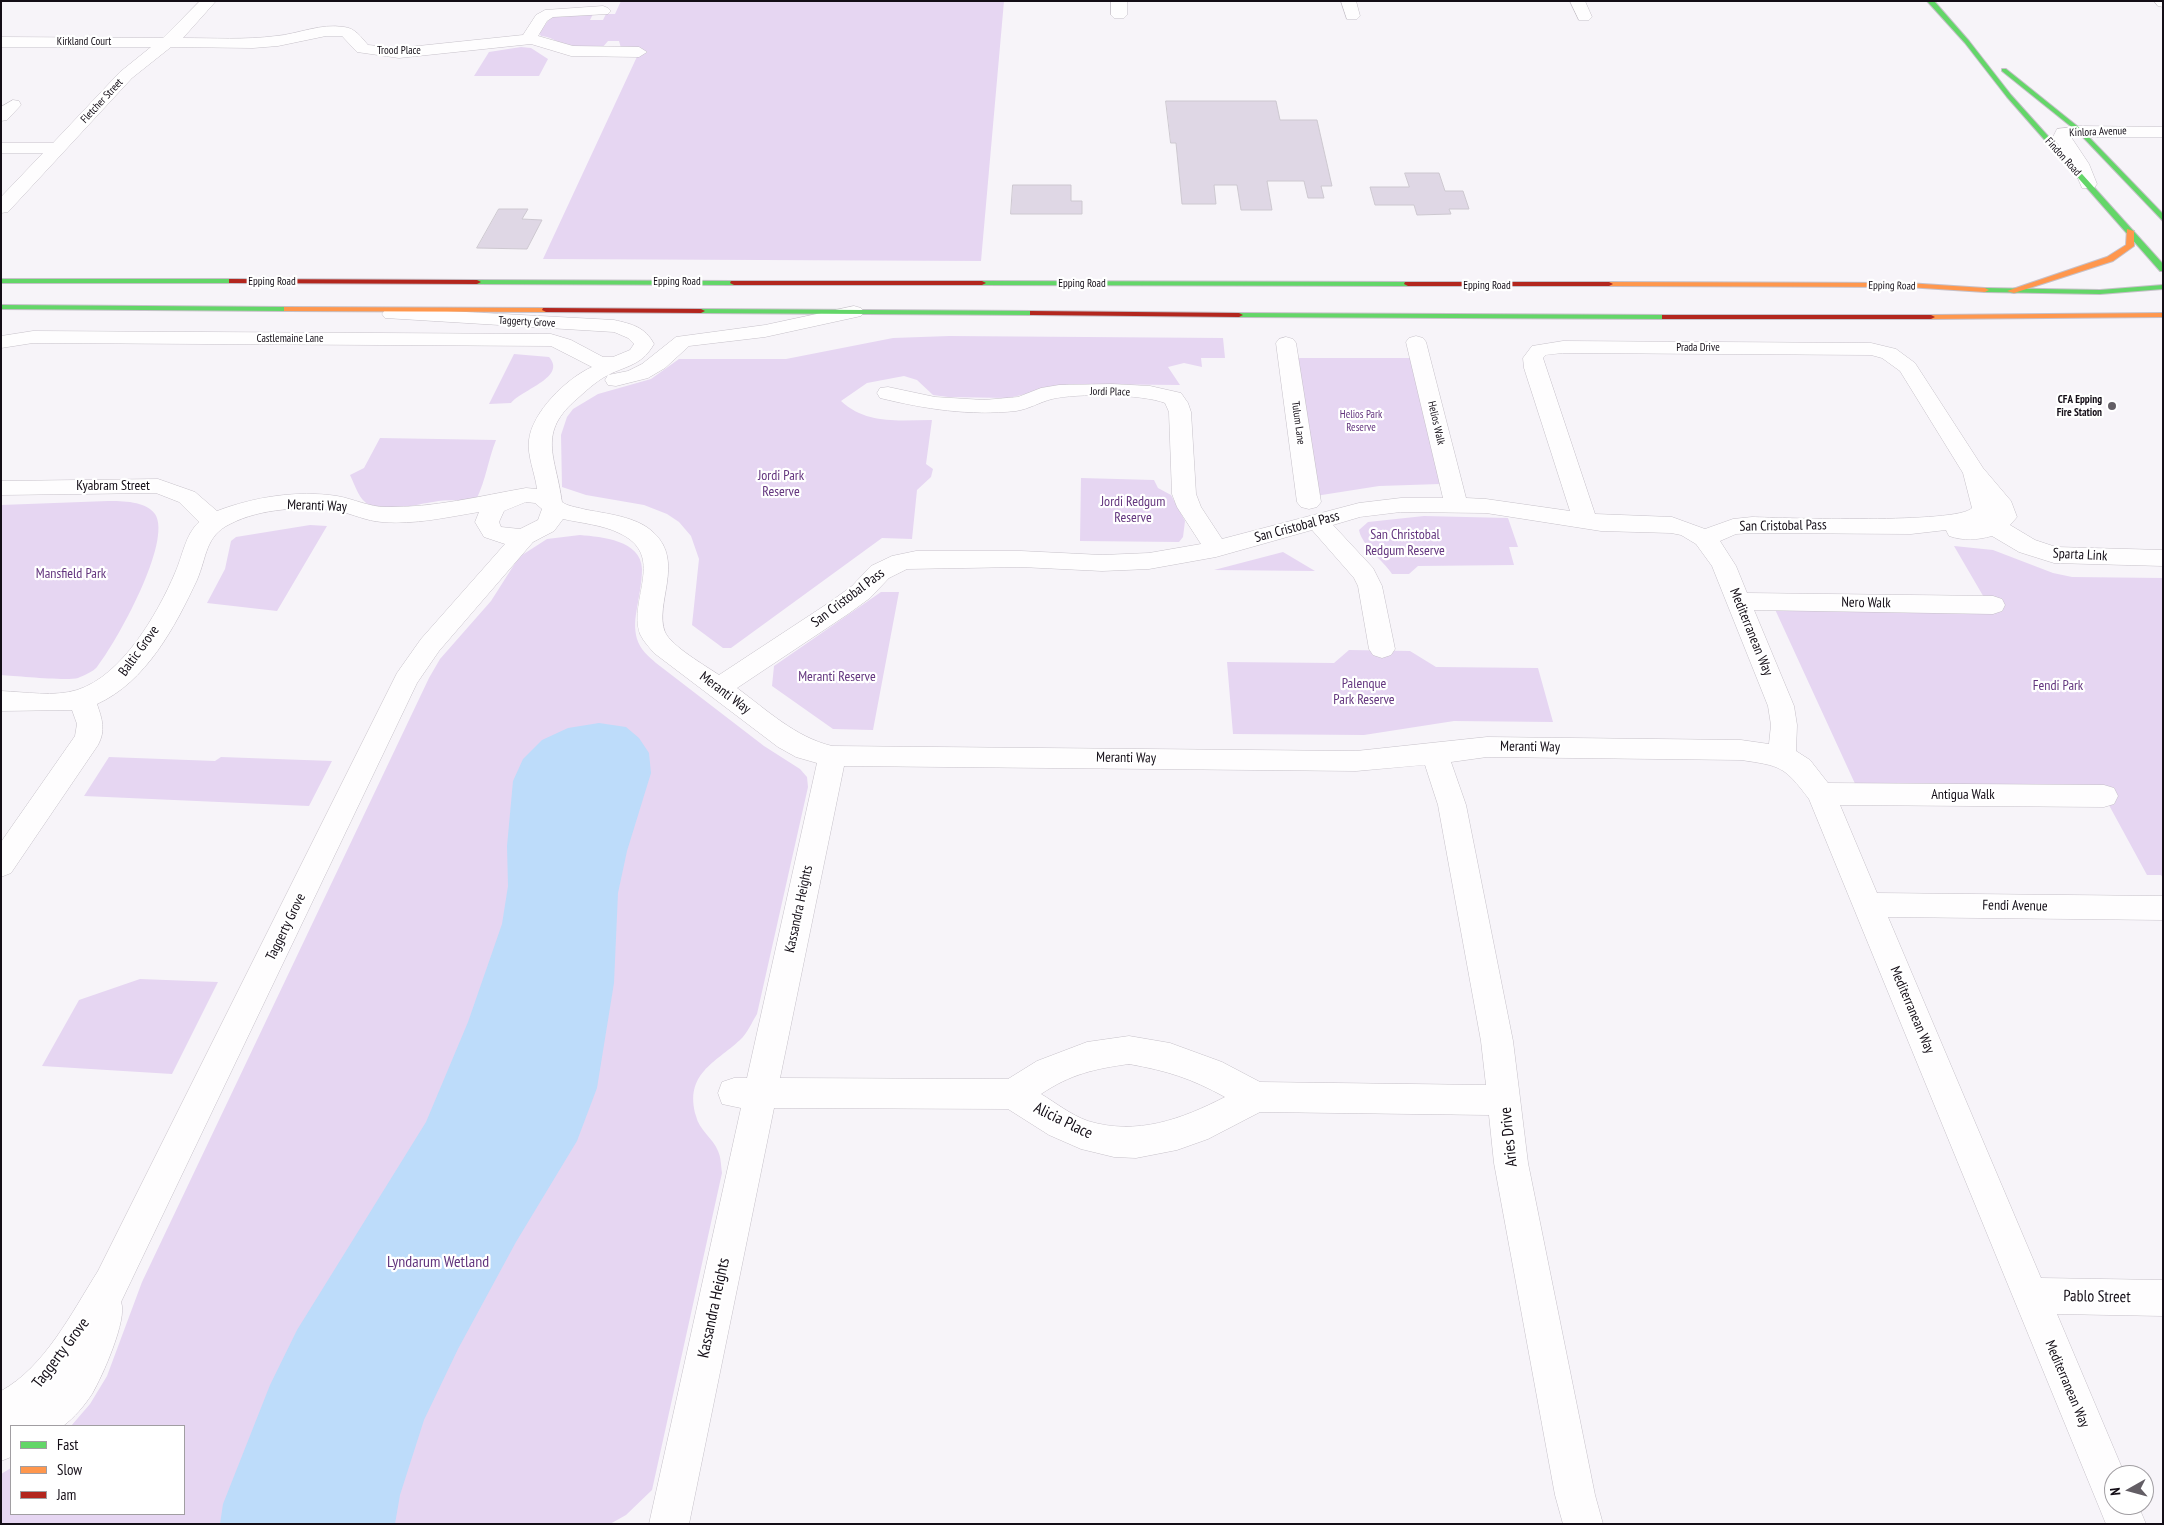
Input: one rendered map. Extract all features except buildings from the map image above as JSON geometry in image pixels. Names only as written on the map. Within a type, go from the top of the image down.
[{"type":"main road","name":"Findon Road","points":[[1930,1],[1967,42],[2009,96],[2163,268]]},
{"type":"main road","name":"Findon Road","points":[[1967,42],[2080,130],[2163,219]]},
{"type":"main road","points":[[2143,197],[2163,208]]},
{"type":"main road","points":[[2010,291],[2110,258],[2130,246],[2130,231]]},
{"type":"main road","name":"Epping Road","points":[[1,281],[1907,285],[2010,291],[2163,287]]},
{"type":"main road","name":"Epping Road","points":[[1,307],[1763,318],[2163,315]]},
{"type":"main road","points":[[2123,316],[2147,327]]},
{"type":"street","name":"Fletcher Street","points":[[1,208],[126,75],[166,43],[209,1]]},
{"type":"street","points":[[1577,1],[1584,17]]},
{"type":"street","points":[[528,39],[541,18],[550,13],[603,11]]},
{"type":"street","name":"Trood Place","points":[[166,43],[267,42],[335,30],[349,33],[364,49],[400,53],[528,39],[541,40],[571,51],[639,52]]},
{"type":"street","name":"Kirkland Court","points":[[1,42],[166,43]]},
{"type":"street","name":"Kinlora Avenue","points":[[2088,184],[2086,171],[2062,137],[2063,133],[2080,130],[2163,132]]},
{"type":"street","points":[[1,148],[59,148]]},
{"type":"street","name":"Taggerty Grove","points":[[318,309],[614,326],[630,330],[640,336],[644,344],[638,354],[593,374],[555,406],[544,423],[540,441],[541,457],[546,471],[552,506]]},
{"type":"street","name":"Taggerty Grove","points":[[573,390],[640,374],[654,366],[671,347],[683,341],[699,337],[765,331],[854,312]]},
{"type":"street","name":"Castlemaine Lane","points":[[1,342],[33,337],[551,340],[568,345],[575,351],[599,363],[618,364]]},
{"type":"street","name":"Helios Walk","points":[[1416,342],[1456,504]]},
{"type":"street","name":"Tulum Lane","points":[[1286,344],[1313,511]]},
{"type":"street","name":"Prada Drive","points":[[1585,520],[1534,368],[1532,358],[1534,354],[1544,349],[1563,347],[1881,351],[1898,358],[1908,367],[1974,473],[2003,506],[2005,517],[1987,521]]},
{"type":"street","points":[[573,390],[577,374],[575,351]]},
{"type":"street","name":"Jordi Place","points":[[888,393],[931,404],[1016,404],[1033,400],[1046,394],[1067,391],[1153,393],[1173,398],[1178,403],[1180,412],[1184,494],[1189,507],[1216,549]]},
{"type":"street","name":"Taggerty Grove","points":[[511,498],[536,472],[541,457]]},
{"type":"street","name":"Kyabram Street","points":[[1,488],[158,486],[187,497],[214,522]]},
{"type":"street","points":[[535,496],[552,506],[550,521],[531,534],[507,537],[490,530],[488,516],[498,504],[511,498],[535,496]]},
{"type":"street","name":"Meranti Way","points":[[214,522],[232,514],[258,507],[294,503],[336,504],[381,515],[422,512],[511,498]]},
{"type":"street","name":"San Cristobal Pass","points":[[718,688],[839,608],[872,582],[880,572],[901,562],[916,560],[1021,559],[1125,563],[1216,549],[1313,511],[1359,510],[1393,506],[1456,504],[1486,506],[1585,520],[1672,525],[1689,530],[1704,538],[1732,527],[1752,525],[1911,526],[1965,532],[1983,531],[1987,521]]},
{"type":"street","name":"Meranti Way","points":[[552,506],[604,524],[627,527],[646,539],[655,555],[656,570],[651,619],[653,634],[663,647],[788,740],[806,750],[832,756],[1356,761],[1392,759],[1487,746],[1740,750],[1782,756]]},
{"type":"street","points":[[1313,511],[1364,574],[1370,586],[1382,649]]},
{"type":"street","name":"Meranti Way","points":[[422,512],[448,513],[473,519],[490,530]]},
{"type":"street","name":"Sparta Link","points":[[1987,521],[2028,546],[2054,555],[2163,558]]},
{"type":"street","name":"Baltic Grove","points":[[82,700],[118,680],[128,668],[178,591],[202,532],[214,522]]},
{"type":"street","name":"Meranti Way","points":[[531,534],[604,524]]},
{"type":"street","name":"Taggerty Grove","points":[[482,584],[494,543],[490,530]]},
{"type":"street","name":"Taggerty Grove","points":[[1,1411],[26,1398],[39,1385],[62,1357],[111,1284],[406,680],[430,645],[482,584],[531,534]]},
{"type":"street","name":"Mediterranean Way","points":[[1704,538],[1718,556],[1780,706],[1784,725],[1782,756],[1800,767],[1821,794],[2104,1472]]},
{"type":"street","name":"Nero Walk","points":[[1738,602],[1994,605]]},
{"type":"street","points":[[1,701],[66,702],[82,700],[90,724],[88,738],[1,865]]},
{"type":"street","name":"Aries Drive","points":[[1434,752],[1452,806],[1497,1041],[1511,1163],[1575,1496],[1583,1524]]},
{"type":"street","name":"Kassandra Heights","points":[[668,1524],[748,1092],[832,756]]},
{"type":"street","name":"Antigua Walk","points":[[1821,794],[2104,796]]},
{"type":"street","name":"Fendi Avenue","points":[[1868,905],[2163,908]]},
{"type":"street","name":"Alicia Place","points":[[1256,1097],[1210,1072],[1170,1057],[1129,1050],[1087,1056],[1049,1071],[1013,1094],[1050,1117],[1088,1136],[1133,1143],[1177,1136],[1256,1097],[1505,1100]]},
{"type":"street","points":[[748,1092],[1013,1094]]},
{"type":"street","name":"Taggerty Grove","points":[[33,1425],[61,1403],[78,1383],[90,1360],[111,1284]]},
{"type":"street","name":"Pablo Street","points":[[2030,1296],[2163,1298]]},
{"type":"green space","points":[[621,1],[1004,1],[981,261],[543,259],[641,48],[621,48],[619,41],[608,41],[602,48],[573,48],[551,38],[541,36],[539,33],[551,17],[593,14],[590,20],[603,20],[606,14],[615,14]]},
{"type":"green space","points":[[521,47],[531,48],[548,59],[539,76],[474,76],[489,52]]},
{"type":"green space","name":"Jordi Park Reserve","points":[[949,336],[1223,338],[1225,358],[1201,358],[1202,367],[1184,363],[1168,367],[1180,385],[1070,384],[1008,398],[933,395],[917,380],[904,376],[867,383],[841,401],[851,409],[873,418],[884,420],[932,420],[926,464],[933,469],[931,477],[917,490],[912,539],[882,538],[731,648],[723,648],[692,625],[699,559],[691,536],[679,522],[667,514],[644,505],[586,495],[562,487],[561,435],[567,417],[573,409],[598,394],[651,379],[679,359],[786,359],[893,338]]},
{"type":"green space","points":[[514,354],[549,357],[553,364],[552,371],[548,377],[511,403],[489,404]]},
{"type":"green space","name":"Helios Park Reserve","points":[[1288,358],[1411,358],[1440,484],[1379,486],[1309,497]]},
{"type":"green space","points":[[380,438],[496,440],[476,500],[438,501],[389,509],[372,506],[365,502],[358,493],[350,475],[364,468]]},
{"type":"green space","name":"Jordi Redgum Reserve","points":[[1081,478],[1154,480],[1158,488],[1171,495],[1185,521],[1183,537],[1179,542],[1080,541]]},
{"type":"green space","name":"Mansfield Park","points":[[120,501],[146,506],[155,514],[158,527],[156,546],[150,568],[140,592],[106,655],[96,669],[78,678],[53,679],[1,675],[1,505]]},
{"type":"green space","name":"San Christobal Redgum Reserve","points":[[1424,516],[1508,518],[1518,547],[1509,547],[1514,565],[1418,566],[1409,574],[1392,574],[1364,542],[1359,530],[1368,522]]},
{"type":"green space","points":[[310,525],[327,526],[277,611],[207,603],[225,569],[231,541],[236,537]]},
{"type":"green space","name":"Lyndarum Wetland","points":[[580,535],[599,537],[619,542],[635,552],[640,559],[642,569],[635,627],[640,646],[656,663],[764,746],[800,769],[807,777],[808,787],[757,1014],[743,1037],[704,1071],[694,1090],[693,1102],[696,1116],[703,1130],[718,1151],[722,1173],[652,1490],[626,1515],[610,1524],[1,1524],[1,1474],[10,1469],[10,1515],[185,1515],[185,1425],[72,1425],[90,1404],[107,1376],[142,1282],[429,678],[440,659],[491,601],[519,557],[547,539]]},
{"type":"green space","name":"Fendi Park","points":[[1954,546],[1993,550],[2053,573],[2072,577],[2163,578],[2163,878],[2161,875],[2147,875],[2104,796],[1857,788],[1773,605],[1989,606]]},
{"type":"green space","points":[[1283,552],[1315,571],[1214,570]]},
{"type":"green space","name":"Meranti Reserve","points":[[881,592],[899,592],[873,730],[833,729],[772,686],[774,666]]},
{"type":"green space","name":"Palenque Park Reserve","points":[[1349,650],[1410,651],[1436,667],[1538,668],[1553,722],[1454,721],[1364,735],[1233,734],[1227,662],[1334,663]]},
{"type":"green space","points":[[109,757],[215,761],[221,757],[332,761],[309,806],[84,796]]},
{"type":"green space","points":[[140,979],[218,982],[172,1074],[42,1066],[79,1000]]},
{"type":"water","points":[[599,723],[626,727],[639,738],[649,753],[651,773],[627,851],[618,893],[614,983],[597,1088],[577,1141],[516,1242],[458,1349],[424,1420],[400,1495],[395,1524],[220,1524],[223,1504],[270,1385],[297,1330],[426,1122],[468,1022],[502,924],[508,886],[507,846],[513,781],[523,759],[542,740],[568,728]]},
{"type":"traffic: fast","points":[[1930,1],[1967,42],[2009,96],[2163,269]]},
{"type":"traffic: fast","points":[[2004,70],[2080,131],[2163,219]]},
{"type":"traffic: fast","points":[[1,281],[232,281]]},
{"type":"traffic: fast","points":[[477,282],[734,283]]},
{"type":"traffic: fast","points":[[982,283],[1408,284]]},
{"type":"traffic: fast","points":[[1985,290],[2100,292],[2163,287]]},
{"type":"traffic: fast","points":[[1,307],[287,309]]},
{"type":"traffic: fast","points":[[701,311],[1033,313]]},
{"type":"traffic: fast","points":[[1239,315],[1665,317]]},
{"type":"traffic: slow","points":[[2011,291],[2110,259],[2130,246],[2130,231]]},
{"type":"traffic: slow","points":[[1609,284],[1907,285],[1985,290]]},
{"type":"traffic: slow","points":[[287,309],[546,310]]},
{"type":"traffic: slow","points":[[1931,317],[2163,315]]},
{"type":"traffic: jam","points":[[232,281],[477,282]]},
{"type":"traffic: jam","points":[[734,283],[982,283]]},
{"type":"traffic: jam","points":[[1408,284],[1609,284]]},
{"type":"traffic: jam","points":[[546,310],[701,311]]},
{"type":"traffic: jam","points":[[1033,313],[1239,315]]},
{"type":"traffic: jam","points":[[1665,317],[1931,317]]},
{"type":"place","name":"CFA Epping Fire Station","points":[[2112,406]]}]
